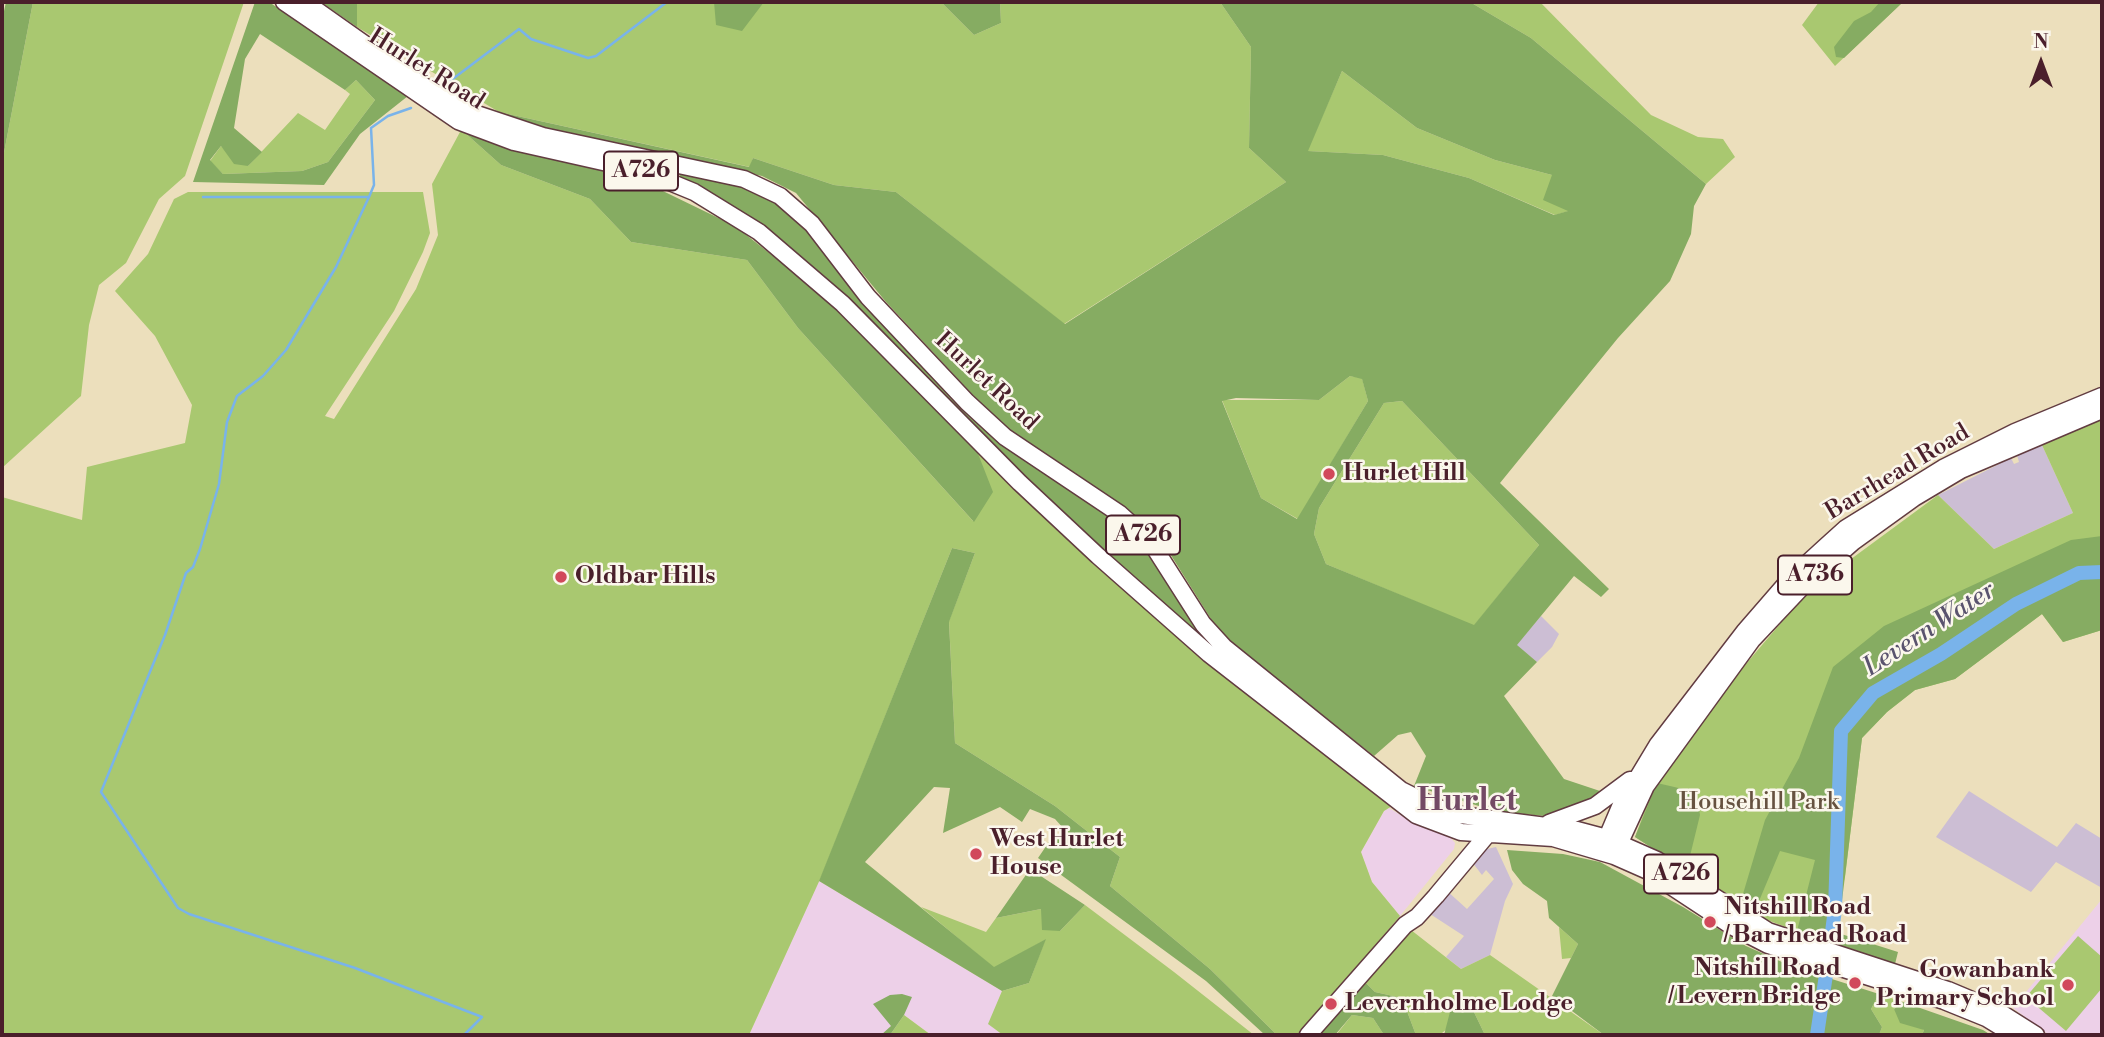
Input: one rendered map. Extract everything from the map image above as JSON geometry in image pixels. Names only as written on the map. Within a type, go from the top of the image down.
[{"type":"main road","name":"Hurlet Road","points":[[284,2],[458,121],[514,142],[643,171],[694,192],[759,232],[843,304],[1050,512],[1209,654],[1399,805],[1429,822],[1534,830],[1610,847]]},
{"type":"main road","name":"Hurlet Road","points":[[305,2],[424,86],[485,118],[543,136],[744,179],[780,196],[812,225],[868,297],[967,402],[1005,437],[1121,514],[1150,541],[1203,624],[1224,647],[1401,790],[1487,828]]},
{"type":"main road","name":"Barrhead Road","points":[[1639,785],[1642,768],[1752,640],[1803,586],[1853,542],[1914,498],[2007,442],[2102,396]]},
{"type":"main road","name":"Barrhead Road","points":[[2007,442],[2102,410]]},
{"type":"main road","name":"Barrhead Road","points":[[1610,847],[1639,785],[1688,714]]},
{"type":"main road","name":"A736","points":[[1534,830],[1602,802],[1642,768]]},
{"type":"main road","points":[[1308,1035],[1405,925],[1417,917],[1487,828]]},
{"type":"main road","name":"A726","points":[[1610,847],[1675,870],[1789,946],[1944,1001],[1986,1018],[2014,1035]]},
{"type":"main road","name":"A726","points":[[1789,946],[1958,994],[1998,1011],[2036,1035]]},
{"type":"shaded area","points":[[2042,445],[2073,513],[1994,549],[1938,495],[2011,458],[2014,464],[2019,462],[2017,455]]},
{"type":"shaded area","points":[[1541,616],[1559,634],[1552,647],[1537,662],[1516,645]]},
{"type":"shaded area","points":[[1969,791],[2057,847],[2076,823],[2102,839],[2102,888],[2056,862],[2031,892],[1936,837]]},
{"type":"shaded area","points":[[1389,808],[1412,822],[1447,834],[1455,843],[1454,849],[1400,916],[1372,882],[1361,852],[1384,811]]},
{"type":"shaded area","points":[[1496,847],[1513,884],[1505,901],[1490,955],[1461,969],[1446,957],[1464,936],[1427,912],[1446,890],[1467,909],[1494,879],[1486,870],[1482,875],[1472,862],[1487,849]]},
{"type":"shaded area","points":[[819,881],[1002,991],[989,1024],[1003,1035],[931,1035],[904,1015],[890,1035],[749,1035]]},
{"type":"shaded area","name":"Gowanbank Primary School","points":[[2102,899],[2102,1035],[2049,1035],[2013,1008]]},
{"type":"green space","points":[[6,2],[33,2],[2,163],[2,20]]},
{"type":"green space","points":[[33,2],[244,2],[185,176],[159,199],[126,263],[99,285],[89,325],[81,396],[2,468],[2,163]]},
{"type":"green space","points":[[255,2],[269,2],[408,96],[360,134],[324,185],[193,182]],"holes":[[[260,34],[345,90],[356,80],[375,100],[328,162],[302,171],[223,174],[210,160],[221,146],[234,164],[248,166],[262,152],[234,128],[245,59]]]},
{"type":"green space","points":[[321,2],[357,2],[357,27]]},
{"type":"green space","points":[[357,2],[941,2],[974,35],[1001,23],[1000,2],[1220,2],[1251,47],[1249,148],[1286,182],[1064,324],[896,192],[834,185],[753,158],[750,167],[499,112],[357,27]]},
{"type":"green space","points":[[714,2],[764,2],[742,31],[716,25]]},
{"type":"green space","points":[[941,2],[1000,2],[1001,23],[974,35]]},
{"type":"green space","points":[[1220,2],[1470,2],[1531,38],[1706,184],[1694,206],[1691,234],[1670,281],[1618,338],[1500,483],[1609,589],[1601,597],[1574,576],[1517,645],[1537,662],[1504,696],[1564,779],[1606,793],[1544,816],[1495,811],[1414,786],[1426,756],[1411,732],[1398,735],[1374,756],[1221,635],[1162,541],[1147,525],[999,423],[886,302],[796,193],[762,176],[547,130],[499,112],[749,167],[753,158],[834,185],[896,192],[1065,324],[1286,182],[1249,148],[1251,47]],"holes":[[[1342,71],[1417,128],[1495,160],[1552,175],[1543,200],[1568,211],[1554,215],[1469,178],[1383,155],[1308,151]],[[1350,376],[1362,379],[1368,401],[1297,519],[1261,498],[1222,401],[1236,398],[1319,400]],[[1402,401],[1539,545],[1474,625],[1326,564],[1314,534],[1319,508],[1384,403]]]},
{"type":"green space","points":[[1470,2],[1540,2],[1651,115],[1698,137],[1723,139],[1735,157],[1706,184],[1531,38]]},
{"type":"green space","points":[[1819,2],[1903,2],[1835,66],[1802,25]]},
{"type":"green space","points":[[1880,2],[1903,2],[1844,58],[1836,57],[1834,47],[1854,21],[1871,12]]},
{"type":"green space","points":[[1342,71],[1417,128],[1495,160],[1552,175],[1569,211],[1555,215],[1469,178],[1383,155],[1307,151]]},
{"type":"green space","points":[[356,80],[375,100],[328,162],[302,171],[223,174],[210,161],[221,146],[248,166],[298,113],[325,130],[350,94],[345,90]]},
{"type":"green space","points":[[460,132],[464,132],[501,165],[590,199],[631,242],[747,260],[798,328],[973,521],[975,446],[1392,806],[1384,811],[1361,852],[1372,882],[1400,916],[1299,1035],[1277,1035],[1210,969],[1110,886],[1120,857],[1055,806],[955,743],[949,621],[975,553],[952,548],[822,875],[749,1035],[2,1035],[2,497],[82,520],[87,467],[185,443],[192,405],[155,336],[115,291],[148,254],[174,199],[188,192],[423,192],[430,233],[423,252],[394,311],[325,416],[334,419],[416,289],[438,235],[432,184]]},
{"type":"green space","points":[[464,132],[636,178],[735,226],[835,305],[975,446],[993,492],[974,522],[798,328],[747,260],[631,242],[590,199],[501,165]]},
{"type":"green space","points":[[682,171],[750,186],[790,211],[875,311],[1068,483],[1148,545],[1200,632],[1198,637],[1087,538],[871,326],[678,179]]},
{"type":"green space","points":[[1350,376],[1362,378],[1368,401],[1298,519],[1261,498],[1222,400],[1319,400]]},
{"type":"green space","points":[[1402,401],[1539,545],[1474,626],[1326,564],[1314,534],[1319,508],[1384,403]]},
{"type":"green space","name":"Househill Park","points":[[2102,419],[2102,630],[2063,642],[2042,614],[1955,679],[1915,690],[1887,712],[1862,738],[1845,877],[1828,943],[1762,918],[1635,837],[1652,791],[1716,699],[1809,590],[1938,495],[1994,549],[2073,513],[2042,445]]},
{"type":"green space","points":[[2102,536],[2102,630],[2063,642],[2042,614],[1955,679],[1915,690],[1887,712],[1862,738],[1838,933],[1898,952],[1895,964],[1797,931],[1815,860],[1780,851],[1754,913],[1740,904],[1765,820],[1799,758],[1833,667],[1884,626],[2071,540]]},
{"type":"green space","points":[[952,548],[975,553],[949,622],[955,743],[1055,806],[1120,857],[1110,886],[1210,969],[1277,1035],[1265,1035],[1206,981],[1038,858],[1051,839],[1072,838],[1055,819],[1030,809],[1022,822],[1000,807],[943,833],[950,788],[934,787],[865,862],[994,967],[1046,939],[1029,983],[1002,991],[819,881]]},
{"type":"green space","points":[[1657,783],[1696,792],[1700,815],[1690,856],[1663,855],[1635,837]]},
{"type":"green space","points":[[1507,850],[1563,854],[1600,862],[1683,907],[1746,946],[1791,966],[1879,994],[1871,1009],[1882,1027],[1879,1035],[1604,1035],[1552,996],[1578,944],[1549,918],[1547,901],[1523,884],[1512,870]]},
{"type":"green space","points":[[1030,869],[1085,905],[1060,931],[1042,930],[1041,909],[996,918]]},
{"type":"green space","points":[[1085,905],[1254,1035],[1003,1035],[988,1024],[1002,991],[1029,983],[1045,940],[994,968],[921,907],[986,932],[996,918],[1041,909],[1060,931]]},
{"type":"green space","points":[[1559,927],[1578,944],[1571,958],[1562,959]]},
{"type":"green space","points":[[1411,930],[1461,969],[1490,955],[1604,1035],[1485,1035],[1472,1008],[1442,1033],[1444,1035],[1416,1035],[1402,998],[1375,992],[1364,981]]},
{"type":"green space","points":[[2078,936],[2102,957],[2102,988],[2066,1031],[2026,997]]},
{"type":"green space","points":[[1364,981],[1375,992],[1402,998],[1416,1035],[1384,1035],[1373,1018],[1352,1015],[1335,1035],[1318,1035]]},
{"type":"green space","points":[[1879,994],[1903,1002],[1894,1009],[1924,1030],[1922,1035],[1879,1035],[1882,1027],[1871,1009]]},
{"type":"green space","points":[[890,995],[912,997],[904,1015],[890,1035],[881,1035],[891,1026],[873,1004]]},
{"type":"green space","points":[[1903,1002],[1991,1035],[1922,1035],[1924,1030],[1900,1023],[1894,1009]]},
{"type":"green space","points":[[1451,1008],[1472,1008],[1485,1035],[1444,1035]]},
{"type":"green space","points":[[904,1015],[931,1035],[890,1035]]},
{"type":"green space","points":[[1352,1015],[1373,1018],[1384,1035],[1336,1035]]},
{"type":"waterway","points":[[446,84],[519,29],[531,39],[588,58],[596,56],[667,2]]},
{"type":"waterway","points":[[203,197],[369,197],[374,185],[371,128],[388,116],[411,108]]},
{"type":"waterway","points":[[369,197],[336,267],[286,350],[263,376],[237,396],[227,422],[219,484],[200,549],[193,567],[186,573],[165,635],[101,792],[178,908],[189,914],[355,968],[482,1017],[464,1035]]},
{"type":"waterway","name":"Levern Water","points":[[1830,947],[1835,909],[1841,731],[1873,693],[1941,654],[2016,604],[2079,573],[2102,572]]},
{"type":"waterway","name":"Levern Water","points":[[1817,1035],[1827,968]]},
{"type":"place","name":"Hurlet Hill","points":[[1329,474]]},
{"type":"place","name":"Oldbar Hills","points":[[561,577]]},
{"type":"place","name":"West Hurlet House","points":[[976,854]]},
{"type":"place","name":"Nitshill Road / Barrhead Road","points":[[1710,922]]},
{"type":"place","name":"Nitshill Road / Levern Bridge","points":[[1855,983]]},
{"type":"place","name":"Gowanbank Primary School","points":[[2068,985]]},
{"type":"place","name":"Levernholme Lodge","points":[[1331,1004]]},
{"type":"district","name":"Hurlet","points":[[1467,802]]}]
